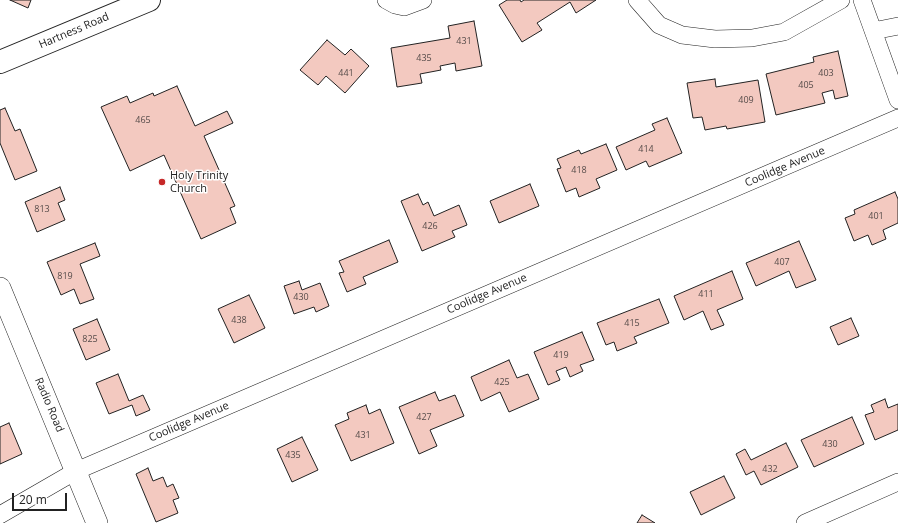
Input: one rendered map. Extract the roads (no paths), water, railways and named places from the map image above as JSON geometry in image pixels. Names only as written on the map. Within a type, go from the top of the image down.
[{"type":"main road","name":"Hartness Road","points":[[0,62],[149,0]]},
{"type":"street","points":[[386,0],[395,5],[404,7],[423,0]]},
{"type":"street","points":[[637,0],[659,25],[682,35],[715,39],[752,38],[784,32],[841,0]]},
{"type":"street","points":[[862,0],[898,100]]},
{"type":"street","points":[[873,31],[898,26]]},
{"type":"street","name":"Coolidge Avenue","points":[[0,515],[76,471],[898,118]]},
{"type":"street","name":"Radio Road","points":[[0,288],[97,523]]},
{"type":"street","points":[[805,523],[898,482]]},
{"type":"place","name":"Holy Trinity Church","points":[[162,182]]}]
